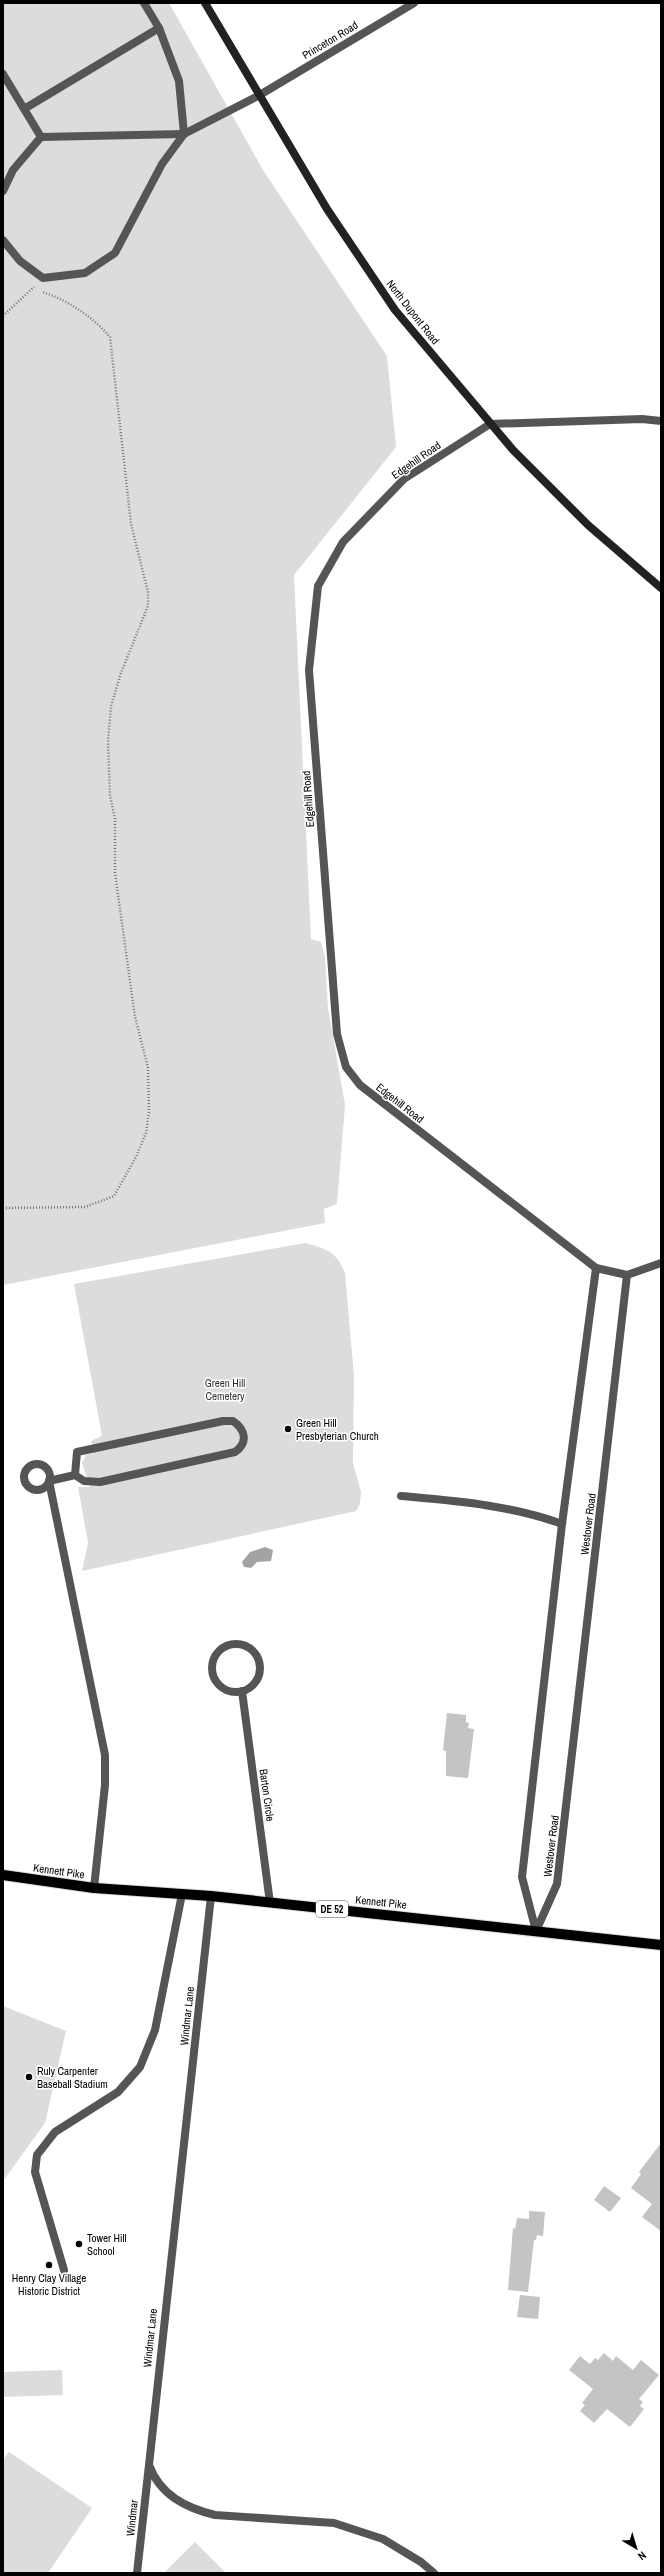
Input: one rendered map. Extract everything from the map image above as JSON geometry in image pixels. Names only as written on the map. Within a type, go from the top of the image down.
[{"type":"main road","name":"North Dupont Road","points":[[205,3],[258,96],[327,209],[395,310],[490,424],[588,525],[661,588]]},
{"type":"main road","name":"Kennett Pike","points":[[3,1875],[94,1888],[211,1896],[536,1930],[661,1945]]},
{"type":"street","points":[[3,240],[20,261],[43,278],[85,273],[115,253],[162,164],[184,134],[179,81],[159,28],[144,3]]},
{"type":"street","name":"Princeton Road","points":[[184,134],[258,96],[414,3]]},
{"type":"street","points":[[24,109],[159,28]]},
{"type":"street","points":[[3,74],[41,137]]},
{"type":"street","points":[[3,191],[13,170],[41,137],[184,134]]},
{"type":"street","points":[[490,424],[642,419],[661,421]]},
{"type":"street","name":"Edgehill Road","points":[[490,424],[404,479],[343,542],[318,586],[308,670],[337,1034],[346,1067],[360,1085],[596,1268],[627,1275]]},
{"type":"street","points":[[627,1275],[661,1263]]},
{"type":"street","points":[[536,1930],[522,1876],[562,1524],[596,1268]]},
{"type":"street","name":"Westover Road","points":[[536,1930],[557,1884],[627,1275]]},
{"type":"street","points":[[75,1475],[77,1452],[223,1422],[232,1421],[243,1431],[245,1440],[242,1447],[234,1452],[100,1482],[84,1481],[75,1475],[50,1481],[105,1755],[105,1785],[94,1888]]},
{"type":"street","points":[[402,1496],[483,1504],[538,1515],[562,1524]]},
{"type":"street","points":[[232,1645],[247,1647],[256,1655],[259,1662],[259,1674],[256,1681],[252,1686],[242,1691],[229,1691],[222,1687],[213,1674],[213,1666],[218,1652],[232,1645]]},
{"type":"street","name":"Barton Circle","points":[[242,1691],[270,1903]]},
{"type":"street","points":[[64,2270],[35,2172],[38,2155],[55,2132],[118,2092],[140,2067],[155,2030],[182,1894]]},
{"type":"street","name":"Windmar Lane","points":[[148,2466],[211,1896]]},
{"type":"street","points":[[148,2466],[159,2486],[182,2504],[197,2511],[215,2515],[334,2523],[383,2539],[421,2562],[434,2573]]},
{"type":"street","name":"Windmar","points":[[137,2573],[148,2466]]},
{"type":"path","points":[[3,316],[43,278]]},
{"type":"path","points":[[3,1208],[85,1207],[114,1196],[126,1177],[146,1134],[150,1101],[148,1068],[135,1017],[114,873],[115,819],[108,768],[111,706],[120,673],[148,606],[148,592],[131,524],[110,337],[102,328],[61,299],[32,290]]},
{"type":"green space","points":[[3,3],[169,3],[263,170],[387,356],[396,447],[294,575],[311,939],[321,942],[325,957],[328,1008],[345,1105],[337,1204],[324,1209],[325,1223],[3,1285]]},
{"type":"green space","name":"Green Hill Cemetery","points":[[305,1243],[325,1249],[334,1255],[345,1273],[354,1376],[353,1463],[361,1492],[360,1504],[356,1511],[82,1571],[88,1543],[78,1487],[90,1487],[82,1463],[86,1455],[94,1453],[91,1441],[102,1436],[74,1284]]},
{"type":"green space","name":"Ruly Carpenter Baseball Stadium","points":[[3,2006],[66,2031],[45,2123],[3,2181]]},
{"type":"green space","points":[[62,2370],[63,2395],[3,2397],[3,2372]]},
{"type":"green space","points":[[9,2452],[92,2508],[48,2573],[3,2573],[3,2460]]},
{"type":"green space","points":[[195,2542],[226,2573],[164,2573]]},
{"type":"shaded area","points":[[265,1547],[273,1550],[271,1561],[257,1562],[251,1568],[244,1567],[242,1562],[250,1552]]},
{"type":"building","points":[[447,1713],[466,1715],[466,1722],[469,1723],[468,1728],[474,1729],[468,1778],[446,1776],[446,1751],[443,1750]]},
{"type":"building","points":[[661,2143],[661,2231],[642,2217],[652,2204],[631,2188],[641,2174],[639,2172]]},
{"type":"building","points":[[604,2186],[621,2198],[610,2212],[594,2200]]},
{"type":"building","points":[[529,2211],[545,2212],[543,2236],[537,2235],[536,2240],[534,2240],[528,2292],[508,2290],[513,2228],[515,2229],[517,2218],[529,2219]]},
{"type":"building","points":[[520,2295],[540,2297],[538,2319],[517,2317]]},
{"type":"building","points":[[604,2353],[613,2361],[616,2356],[633,2370],[641,2360],[659,2375],[639,2399],[643,2402],[640,2406],[644,2409],[630,2427],[607,2409],[594,2423],[580,2411],[585,2405],[582,2403],[593,2389],[569,2370],[580,2356],[590,2364],[595,2358],[598,2360]]},
{"type":"place","name":"Green Hill Presbyterian Church","points":[[288,1429]]},
{"type":"place","name":"Ruly Carpenter Baseball Stadium","points":[[29,2077]]},
{"type":"place","name":"Tower Hill School","points":[[79,2244]]},
{"type":"place","name":"Henry Clay Village Historic District","points":[[49,2265]]}]
